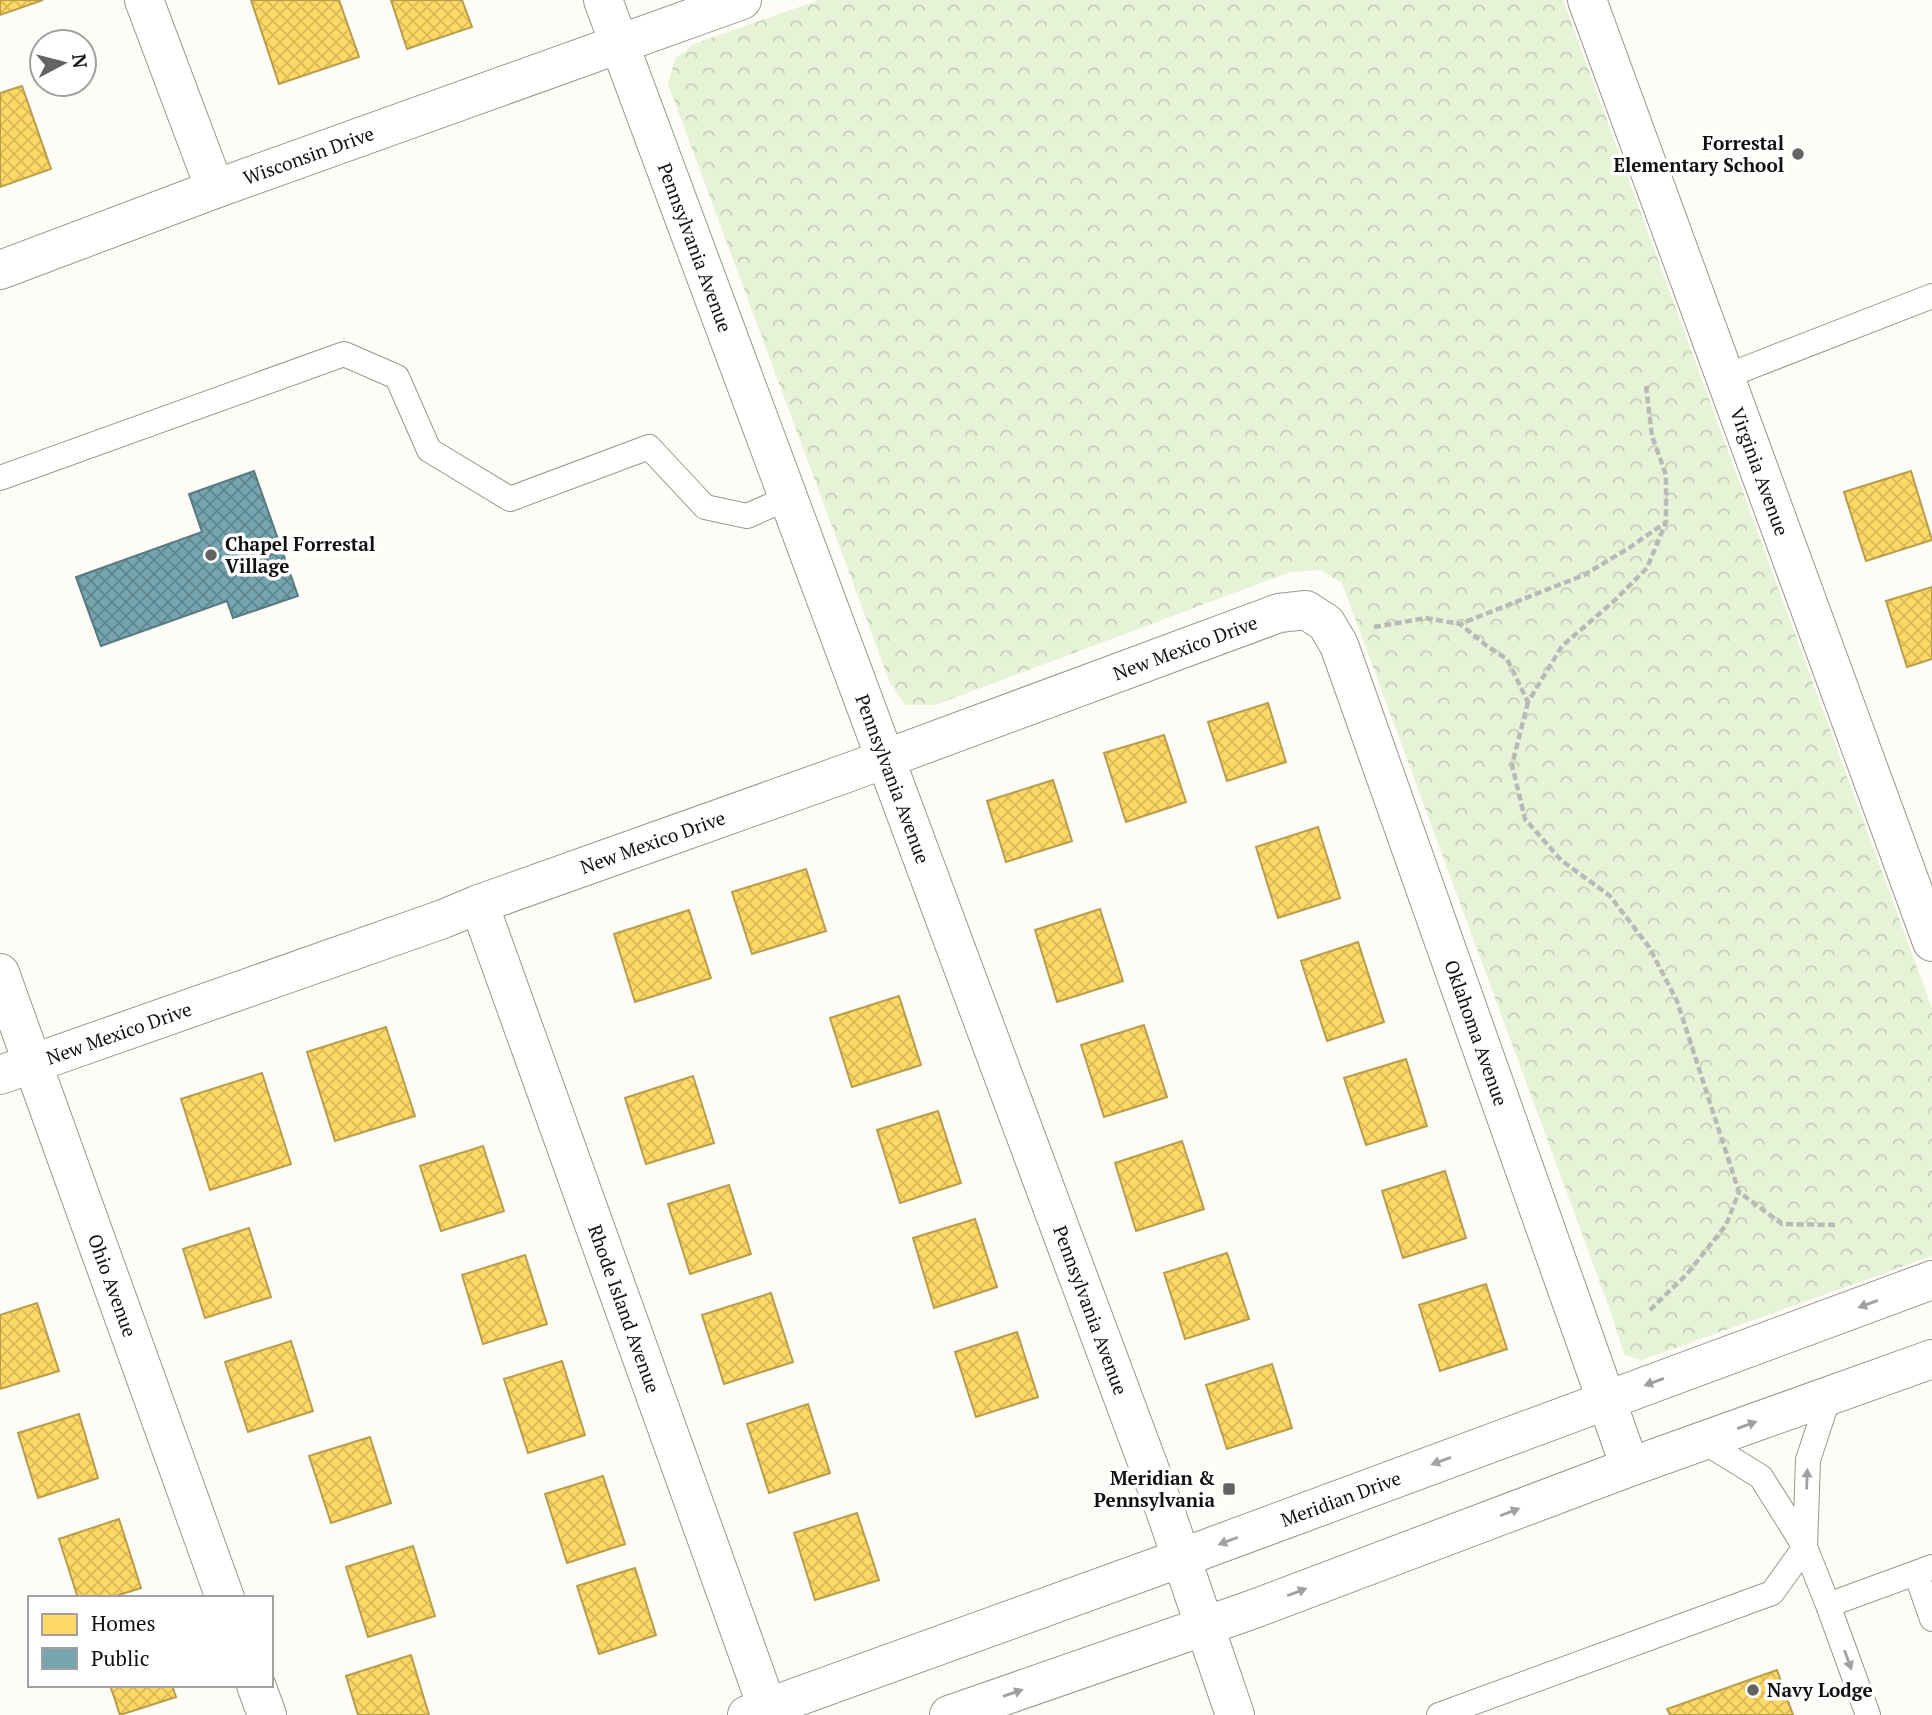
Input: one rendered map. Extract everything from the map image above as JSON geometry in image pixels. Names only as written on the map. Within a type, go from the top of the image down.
[{"type":"street","points":[[144,0],[215,189]]},
{"type":"street","name":"Pennsylvania Avenue","points":[[603,0],[1162,1500],[1235,1715]]},
{"type":"street","name":"Wisconsin Drive","points":[[0,270],[215,189],[742,0]]},
{"type":"street","name":"Virginia Avenue","points":[[1587,0],[1932,942]]},
{"type":"street","name":"New Mexico Drive","points":[[16,1069],[443,919],[1279,613],[1306,610]]},
{"type":"street","name":"Oklahoma Avenue","points":[[1306,610],[1326,623],[1339,645],[1630,1467]]},
{"type":"street","name":"Rhode Island Avenue","points":[[479,904],[761,1712]]},
{"type":"street","name":"Ohio Avenue","points":[[0,973],[16,1069],[224,1596]]},
{"type":"street","name":"Meridian Drive","points":[[761,1712],[1932,1280]]},
{"type":"street","points":[[949,1715],[1251,1610],[1630,1467],[1932,1359]]},
{"type":"street","points":[[257,1687],[267,1715]]},
{"type":"lane","points":[[1724,377],[1932,296]]},
{"type":"lane","points":[[0,478],[344,354],[397,377],[429,450],[510,499],[649,447],[705,507],[747,516],[788,498]]},
{"type":"lane","points":[[1439,1715],[1772,1593],[1805,1547],[1808,1460],[1829,1396]]},
{"type":"lane","points":[[1703,1441],[1761,1477],[1805,1547],[1868,1715]]},
{"type":"lane","points":[[1828,1605],[1924,1570],[1932,1619]]},
{"type":"path","points":[[1646,386],[1652,436],[1666,475],[1665,522],[1647,568],[1562,646],[1528,702],[1512,765],[1525,819],[1561,860],[1610,896],[1649,947],[1677,1001],[1739,1192],[1782,1224],[1835,1225]]},
{"type":"path","points":[[1460,624],[1584,575],[1665,522]]},
{"type":"path","points":[[1368,629],[1426,618],[1460,624],[1507,659],[1528,702]]},
{"type":"path","points":[[1650,1310],[1687,1274],[1726,1225],[1739,1192]]},
{"type":"green space","points":[[819,0],[1563,0],[1932,1008],[1932,1256],[1642,1360],[1624,1355],[1613,1318],[1342,583],[1320,570],[1290,572],[935,705],[905,705],[890,683],[668,84],[675,59],[694,44]]},
{"type":"building: Homes","points":[[0,0],[43,0],[0,15]]},
{"type":"building: Homes","points":[[251,0],[339,0],[359,57],[279,84]]},
{"type":"building: Homes","points":[[391,0],[462,0],[472,27],[407,49]]},
{"type":"building: Homes","points":[[22,86],[51,169],[0,187],[0,93]]},
{"type":"building: Homes","points":[[1911,471],[1932,540],[1866,561],[1844,492]]},
{"type":"building: Homes","points":[[1932,587],[1932,659],[1907,667],[1886,601]]},
{"type":"building: Homes","points":[[1268,703],[1286,762],[1227,781],[1208,722]]},
{"type":"building: Homes","points":[[1164,735],[1186,802],[1126,822],[1104,753]]},
{"type":"building: Homes","points":[[1053,780],[1072,841],[1006,862],[987,801]]},
{"type":"building: Homes","points":[[1318,827],[1340,898],[1278,918],[1256,847]]},
{"type":"building: Homes","points":[[806,869],[826,931],[752,954],[732,892]]},
{"type":"building: Homes","points":[[1100,909],[1123,981],[1057,1002],[1035,930]]},
{"type":"building: Homes","points":[[689,910],[711,978],[635,1002],[614,934]]},
{"type":"building: Homes","points":[[1358,942],[1384,1022],[1327,1041],[1301,961]]},
{"type":"building: Homes","points":[[899,996],[921,1065],[852,1087],[830,1018]]},
{"type":"building: Homes","points":[[1144,1025],[1167,1097],[1104,1117],[1081,1045]]},
{"type":"building: Homes","points":[[386,1027],[415,1116],[335,1141],[307,1052]]},
{"type":"building: Homes","points":[[1406,1059],[1427,1126],[1366,1145],[1344,1078]]},
{"type":"building: Homes","points":[[262,1073],[291,1164],[210,1190],[181,1099]]},
{"type":"building: Homes","points":[[693,1076],[714,1143],[646,1164],[625,1098]]},
{"type":"building: Homes","points":[[938,1111],[961,1183],[900,1203],[877,1130]]},
{"type":"building: Homes","points":[[1182,1141],[1204,1209],[1136,1231],[1115,1163]]},
{"type":"building: Homes","points":[[483,1146],[504,1211],[441,1231],[420,1166]]},
{"type":"building: Homes","points":[[1445,1171],[1466,1238],[1403,1258],[1382,1191]]},
{"type":"building: Homes","points":[[729,1185],[751,1254],[690,1274],[668,1204]]},
{"type":"building: Homes","points":[[975,1219],[997,1287],[934,1308],[913,1238]]},
{"type":"building: Homes","points":[[249,1228],[271,1297],[205,1318],[183,1249]]},
{"type":"building: Homes","points":[[1227,1253],[1249,1319],[1185,1339],[1164,1273]]},
{"type":"building: Homes","points":[[525,1255],[547,1324],[483,1344],[462,1275]]},
{"type":"building: Homes","points":[[1486,1284],[1507,1349],[1440,1371],[1419,1305]]},
{"type":"building: Homes","points":[[771,1293],[793,1362],[724,1384],[702,1315]]},
{"type":"building: Homes","points":[[37,1303],[59,1371],[0,1389],[0,1315]]},
{"type":"building: Homes","points":[[1017,1332],[1038,1397],[976,1417],[955,1352]]},
{"type":"building: Homes","points":[[291,1341],[313,1411],[248,1432],[225,1362]]},
{"type":"building: Homes","points":[[562,1361],[585,1435],[528,1453],[504,1379]]},
{"type":"building: Homes","points":[[1272,1364],[1292,1428],[1227,1449],[1206,1385]]},
{"type":"building: Homes","points":[[808,1404],[830,1473],[769,1493],[747,1424]]},
{"type":"building: Homes","points":[[79,1414],[98,1478],[38,1498],[18,1433]]},
{"type":"building: Homes","points":[[370,1437],[391,1503],[331,1523],[309,1456]]},
{"type":"building: Homes","points":[[603,1476],[625,1544],[567,1563],[545,1494]]},
{"type":"building: Homes","points":[[857,1513],[879,1580],[815,1600],[794,1533]]},
{"type":"building: Homes","points":[[119,1519],[141,1588],[115,1596],[77,1596],[59,1539]]},
{"type":"building: Homes","points":[[413,1546],[435,1616],[368,1637],[346,1567]]},
{"type":"building: Homes","points":[[635,1568],[656,1635],[599,1654],[577,1586]]},
{"type":"building: Homes","points":[[411,1655],[429,1715],[358,1715],[346,1676]]},
{"type":"building: Homes","name":"Navy Lodge","points":[[1777,1670],[1793,1715],[1670,1715],[1667,1709]]},
{"type":"building: Homes","points":[[111,1687],[173,1687],[176,1697],[120,1715]]},
{"type":"building: Public","name":"Chapel Forrestal Village","points":[[254,471],[298,596],[233,618],[227,601],[101,646],[76,577],[202,532],[189,494]]},
{"type":"place","name":"Forrestal Elementary School","points":[[1798,154]]},
{"type":"place","name":"Chapel Forrestal Village","points":[[211,555]]},
{"type":"place","name":"Meridian & Pennsylvania","points":[[1229,1489]]},
{"type":"place","name":"Navy Lodge","points":[[1753,1690]]}]
